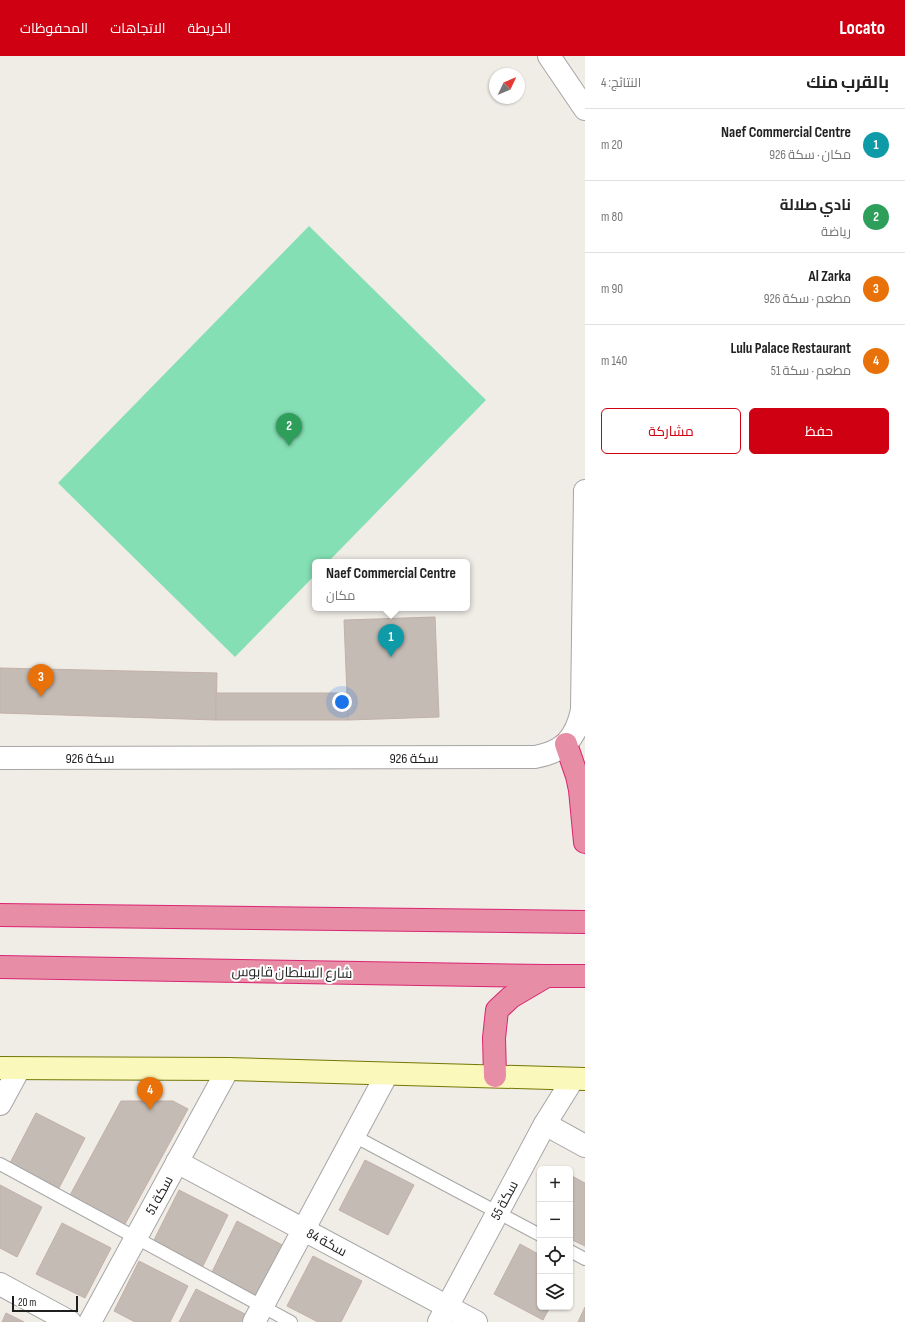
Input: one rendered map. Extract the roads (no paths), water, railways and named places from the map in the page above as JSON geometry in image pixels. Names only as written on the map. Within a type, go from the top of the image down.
[{"type":"highway","points":[[566,744],[573,762],[578,783],[585,841]]},
{"type":"highway","points":[[0,915],[585,922]]},
{"type":"highway","name":"شارع السلطان قابوس","points":[[0,967],[585,976]]},
{"type":"highway","points":[[495,1076],[494,1038],[497,1010],[511,997],[545,976]]},
{"type":"street","points":[[549,56],[585,109]]},
{"type":"street","name":"سكة 926","points":[[0,758],[535,757],[557,751],[566,744],[574,734],[579,723],[582,710],[585,491]]},
{"type":"street","points":[[0,1104],[10,1069],[228,1069],[579,1079]]},
{"type":"street","name":"سكة 51","points":[[90,1322],[228,1069]]},
{"type":"street","points":[[258,1314],[387,1074]]},
{"type":"street","name":"سكة 55","points":[[443,1314],[545,1124],[579,1079]]},
{"type":"street","points":[[545,1124],[585,1146]]},
{"type":"street","name":"سكة 84","points":[[177,1162],[304,1230],[443,1314],[476,1322]]},
{"type":"street","points":[[0,1284],[70,1322]]},
{"type":"lane","points":[[354,1136],[537,1233]]},
{"type":"lane","points":[[0,1164],[136,1238],[258,1314],[290,1322]]},
{"type":"lane","points":[[573,1253],[585,1259]]},
{"type":"place","name":"نادي صلالة","points":[[289,446]]},
{"type":"place","name":"Naef Commercial Centre","points":[[391,657]]},
{"type":"place","name":"Al Zarka","points":[[41,697]]},
{"type":"place","name":"Lulu Palace Restaurant","points":[[150,1110]]}]
